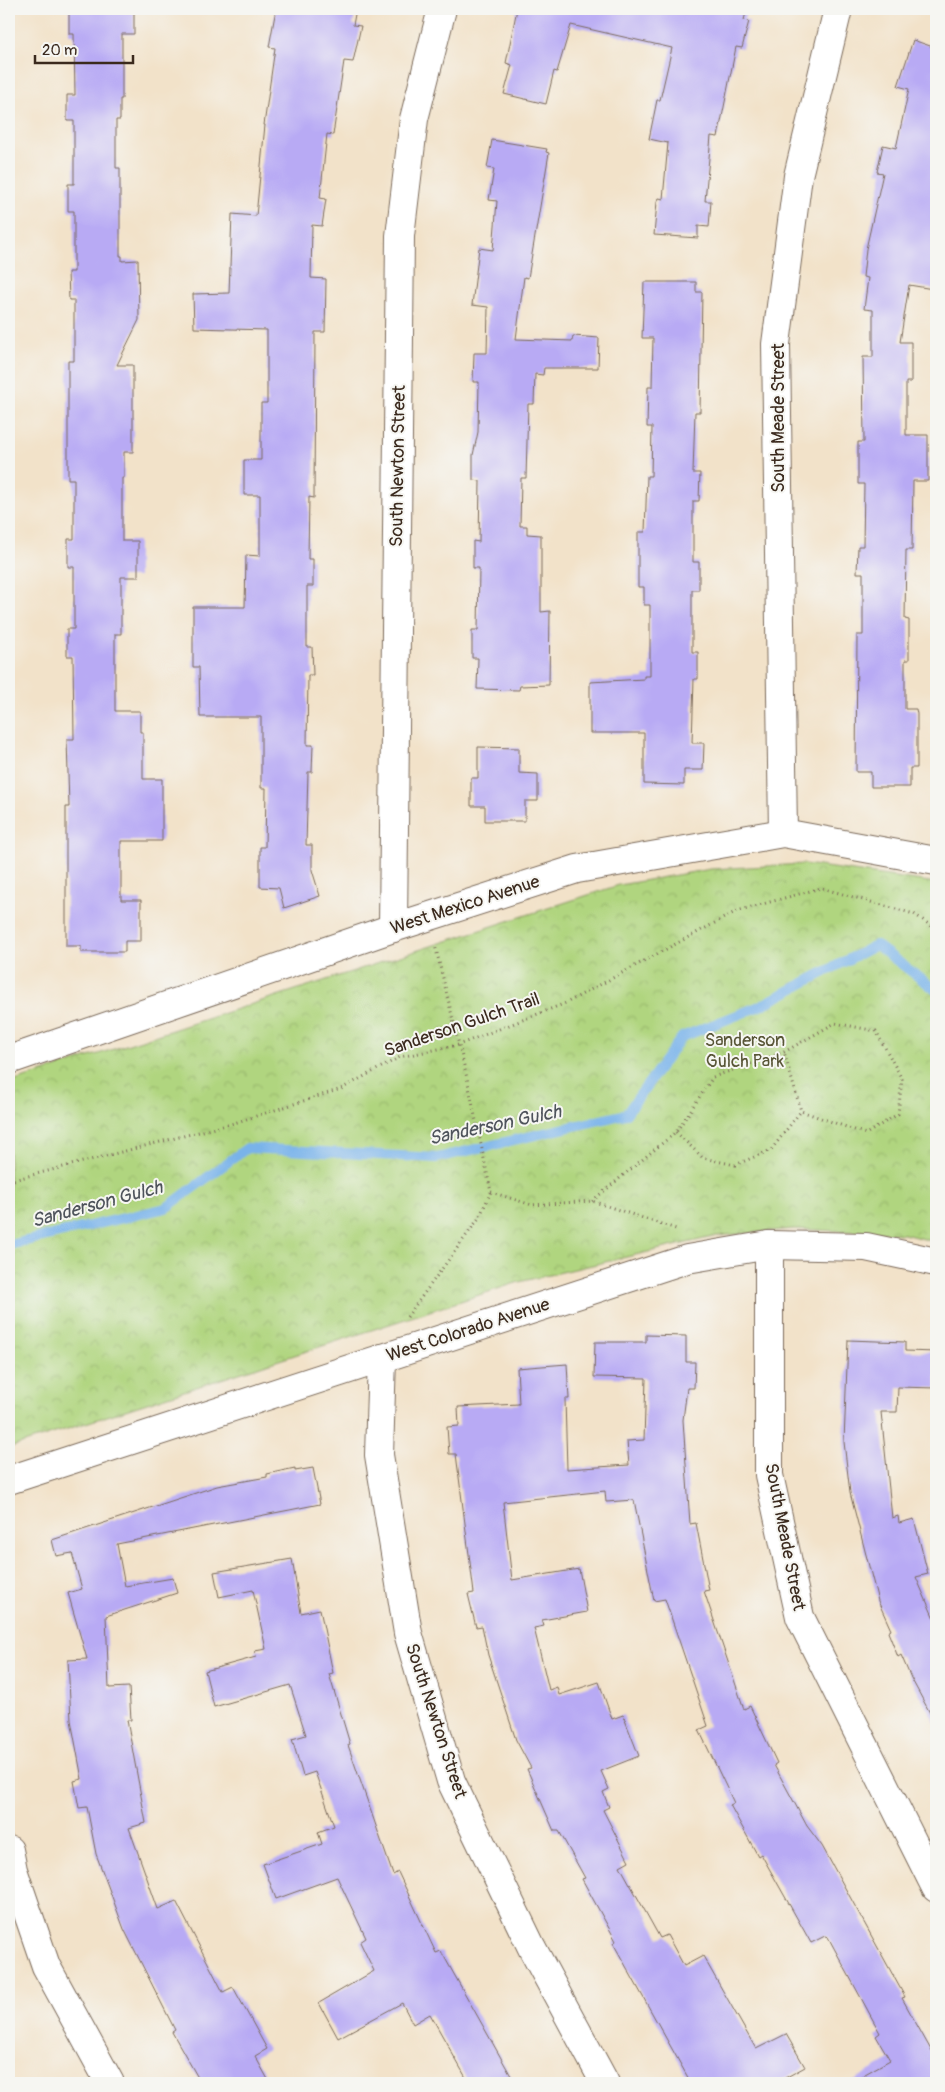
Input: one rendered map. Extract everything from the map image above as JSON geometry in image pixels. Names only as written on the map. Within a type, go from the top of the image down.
[{"type":"street","name":"South Newton Street","points":[[393,928],[400,236],[414,119],[442,9]]},
{"type":"street","name":"South Meade Street","points":[[782,833],[776,344],[798,176],[838,9]]},
{"type":"street","name":"West Mexico Avenue","points":[[9,1060],[393,928],[576,869],[782,833],[936,861]]},
{"type":"street","name":"South Meade Street","points":[[769,1245],[769,1475],[800,1617],[936,1888]]},
{"type":"street","name":"West Colorado Avenue","points":[[9,1480],[688,1259],[769,1245],[866,1247],[936,1262]]},
{"type":"street","name":"South Newton Street","points":[[382,1358],[379,1455],[408,1633],[451,1781],[532,1948],[605,2083]]},
{"type":"street","points":[[10,1864],[46,1966],[110,2083]]},
{"type":"path","name":"Sanderson Gulch Trail","points":[[9,1181],[234,1123],[341,1089],[400,1057],[458,1045],[566,1003],[737,910],[820,888],[914,914],[936,929]]},
{"type":"path","points":[[382,1358],[413,1308],[479,1218],[491,1192],[467,1078],[435,945]]},
{"type":"path","points":[[592,1201],[676,1132],[713,1077],[784,1052],[835,1023],[876,1032],[902,1080],[898,1114],[866,1134],[801,1111]]},
{"type":"path","points":[[784,1052],[801,1111]]},
{"type":"path","points":[[676,1132],[703,1158],[735,1165],[771,1150],[801,1111]]},
{"type":"path","points":[[491,1192],[532,1205],[592,1201],[678,1230],[688,1259]]},
{"type":"green space","name":"Sanderson Gulch Park","points":[[805,864],[936,883],[936,1242],[904,1234],[794,1229],[717,1236],[519,1282],[9,1448],[9,1083],[619,885],[711,869]]},
{"type":"building","points":[[69,9],[134,9],[134,34],[122,34],[122,99],[120,99],[120,120],[116,120],[116,168],[120,168],[120,256],[122,256],[122,261],[138,260],[139,320],[117,365],[133,365],[133,452],[124,452],[122,541],[138,541],[138,577],[121,577],[121,634],[115,634],[115,711],[140,711],[140,732],[143,732],[143,779],[162,779],[162,841],[121,841],[121,900],[141,900],[141,941],[125,941],[125,952],[81,952],[81,946],[66,946],[66,807],[69,807],[67,739],[74,739],[73,656],[67,656],[67,629],[74,629],[74,567],[68,567],[68,539],[74,539],[74,479],[68,479],[68,361],[74,361],[74,300],[69,300],[68,272],[74,272],[74,211],[68,211],[68,184],[74,184],[74,121],[67,121],[67,95],[75,95],[74,34],[69,34]]},
{"type":"building","points":[[276,9],[356,9],[353,25],[361,26],[353,62],[344,61],[333,135],[327,134],[320,198],[326,199],[322,226],[312,225],[311,278],[326,279],[325,332],[315,332],[314,498],[309,497],[308,559],[313,559],[313,586],[307,586],[307,647],[312,647],[313,675],[308,675],[307,745],[313,745],[312,772],[308,772],[306,845],[312,845],[312,870],[320,896],[284,908],[279,888],[260,887],[260,847],[265,847],[266,788],[261,788],[261,717],[200,717],[199,667],[193,667],[193,607],[245,607],[246,555],[260,556],[260,495],[244,495],[244,460],[261,460],[261,403],[267,403],[267,330],[194,328],[193,294],[229,293],[232,214],[256,216],[264,125],[275,48],[269,47]]},
{"type":"building","points":[[517,9],[747,9],[744,20],[749,21],[742,48],[736,47],[718,137],[711,136],[705,201],[711,201],[709,227],[698,226],[698,238],[654,235],[657,202],[659,198],[663,199],[668,143],[649,139],[657,100],[660,100],[672,48],[571,25],[557,72],[554,71],[546,104],[504,94],[512,65],[506,63]]},
{"type":"building","points":[[913,40],[936,48],[936,265],[933,289],[909,285],[900,342],[911,342],[911,382],[906,382],[906,435],[928,435],[928,481],[913,481],[912,550],[906,550],[905,619],[909,620],[909,660],[905,660],[905,709],[916,709],[917,768],[910,768],[910,787],[871,787],[871,772],[856,772],[857,635],[863,635],[863,573],[857,573],[858,546],[863,546],[864,484],[858,484],[858,442],[864,442],[863,357],[873,357],[873,310],[864,309],[868,278],[863,277],[866,249],[883,173],[877,172],[883,145],[896,148],[909,89],[898,86]]},
{"type":"building","points":[[492,140],[547,149],[546,152],[549,153],[528,278],[524,277],[516,339],[572,341],[573,336],[599,338],[598,368],[544,368],[543,375],[535,374],[534,404],[528,404],[526,478],[521,478],[520,526],[527,526],[527,534],[541,535],[541,612],[550,611],[549,685],[520,686],[519,690],[477,689],[478,658],[472,658],[472,630],[478,630],[479,568],[473,568],[473,541],[479,542],[480,481],[473,480],[473,455],[478,432],[479,382],[473,382],[474,353],[487,353],[488,307],[472,305],[479,248],[493,250],[497,201],[489,200],[494,169],[487,168]]},
{"type":"building","points":[[644,282],[696,282],[696,292],[702,292],[700,412],[695,412],[693,473],[700,473],[699,501],[693,501],[693,562],[699,562],[699,590],[692,590],[692,652],[698,652],[698,679],[694,679],[692,743],[704,743],[703,770],[684,770],[684,785],[644,784],[644,733],[590,733],[590,682],[644,679],[644,676],[650,676],[650,605],[644,605],[644,587],[638,587],[638,532],[645,532],[647,476],[651,476],[652,427],[647,427],[648,387],[652,387],[653,338],[642,338]]},
{"type":"building","points":[[478,747],[519,748],[519,773],[538,774],[538,801],[525,801],[525,821],[485,821],[485,806],[471,806],[471,778],[478,778]]},
{"type":"building","points":[[646,1335],[686,1336],[686,1362],[695,1362],[694,1388],[687,1388],[683,1420],[690,1524],[696,1523],[709,1590],[704,1591],[744,1709],[750,1706],[777,1763],[774,1765],[807,1826],[822,1846],[905,1997],[902,1998],[936,2059],[936,2083],[849,2083],[890,2060],[876,2036],[880,2033],[828,1937],[825,1936],[811,1943],[761,1854],[758,1856],[730,1805],[734,1803],[699,1730],[708,1726],[665,1599],[654,1601],[634,1500],[606,1502],[605,1491],[503,1502],[512,1580],[579,1569],[587,1612],[542,1620],[544,1626],[534,1628],[549,1690],[557,1687],[559,1695],[599,1682],[612,1719],[623,1715],[639,1756],[601,1771],[609,1789],[603,1792],[609,1807],[603,1810],[629,1861],[620,1866],[660,1938],[667,1935],[684,1966],[703,1956],[756,2049],[786,2034],[805,2067],[776,2083],[691,2083],[613,1943],[616,1941],[582,1879],[585,1878],[559,1831],[554,1831],[527,1769],[531,1768],[516,1740],[488,1655],[482,1626],[476,1627],[468,1594],[474,1593],[456,1454],[449,1454],[447,1427],[459,1426],[458,1407],[519,1404],[517,1368],[567,1364],[569,1399],[565,1399],[567,1469],[629,1465],[627,1441],[644,1440],[646,1378],[594,1377],[595,1342],[646,1342]]},
{"type":"building","points":[[848,1340],[905,1342],[905,1351],[936,1352],[936,1388],[898,1387],[897,1412],[881,1412],[892,1518],[898,1516],[899,1523],[914,1519],[928,1574],[916,1577],[936,1623],[936,1724],[901,1655],[898,1657],[888,1632],[891,1630],[878,1601],[850,1493],[844,1442]]},
{"type":"building","points":[[295,1468],[295,1471],[313,1468],[320,1504],[117,1544],[125,1586],[173,1578],[177,1593],[106,1616],[109,1688],[129,1687],[131,1720],[127,1720],[146,1823],[129,1828],[158,1909],[176,1901],[223,1992],[233,1987],[267,2049],[255,2056],[270,2083],[201,2083],[172,2032],[175,2030],[124,1929],[96,1854],[87,1807],[79,1808],[74,1781],[82,1779],[71,1720],[68,1660],[87,1659],[68,1593],[82,1589],[72,1553],[56,1556],[52,1540],[217,1486],[267,1477],[267,1474]]},
{"type":"building","points":[[292,1559],[301,1613],[320,1609],[333,1673],[329,1674],[350,1744],[348,1745],[393,1875],[398,1872],[436,1953],[441,1951],[515,2083],[469,2083],[430,2014],[413,2024],[402,2003],[338,2038],[319,2003],[374,1971],[360,1942],[366,1938],[337,1877],[276,1899],[263,1864],[322,1844],[318,1832],[334,1826],[315,1772],[303,1776],[292,1739],[306,1735],[290,1685],[214,1707],[205,1671],[256,1657],[255,1651],[266,1649],[253,1590],[219,1597],[214,1572]]},
{"type":"waterway","name":"Sanderson Gulch","points":[[9,1245],[166,1208],[247,1148],[437,1158],[626,1114],[682,1037],[760,1006],[876,945],[936,990]]}]
